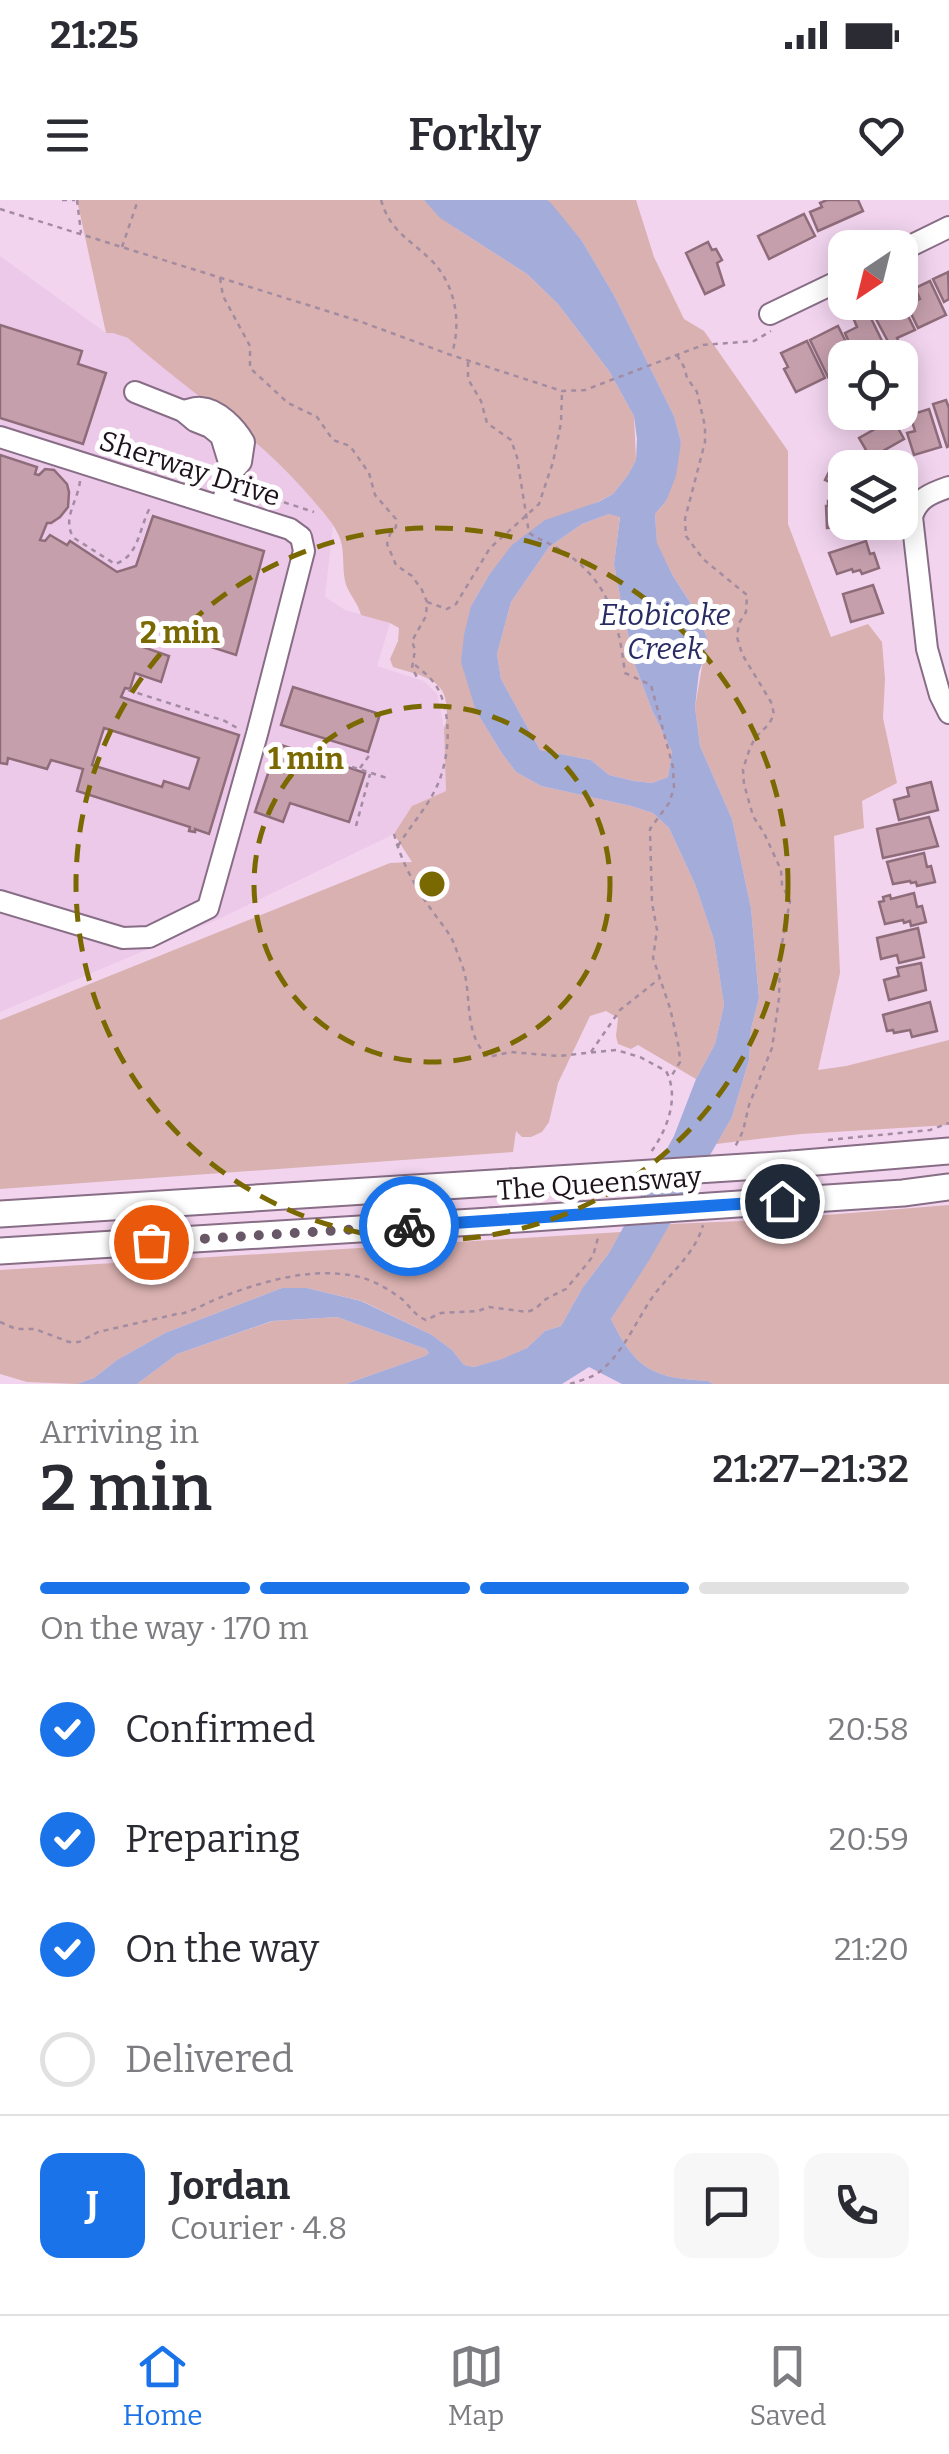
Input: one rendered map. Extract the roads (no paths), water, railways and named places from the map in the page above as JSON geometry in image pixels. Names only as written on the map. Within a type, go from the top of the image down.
[{"type":"main road","name":"The Queensway","points":[[0,1214],[949,1151]]},
{"type":"main road","name":"The Queensway","points":[[0,1251],[949,1188]]},
{"type":"street","points":[[918,242],[949,227]]},
{"type":"street","points":[[770,314],[828,286]]},
{"type":"street","points":[[135,392],[182,410],[201,408],[214,412],[239,434],[244,451],[221,506]]},
{"type":"street","name":"Sherway Drive","points":[[0,437],[290,528],[301,537],[304,550],[208,908],[149,937],[123,938],[0,902]]},
{"type":"street","points":[[949,488],[924,497],[912,517],[927,649],[949,712]]},
{"type":"water","name":"Etobicoke Creek","points":[[424,200],[551,203],[582,241],[615,297],[674,416],[681,442],[676,476],[666,501],[655,514],[657,543],[707,638],[695,707],[700,746],[732,819],[751,908],[759,998],[749,1060],[732,1117],[611,1319],[629,1350],[648,1368],[713,1384],[622,1384],[589,1367],[562,1384],[346,1384],[429,1353],[337,1317],[272,1321],[177,1354],[137,1384],[77,1384],[94,1378],[165,1333],[282,1288],[307,1288],[361,1301],[432,1335],[464,1365],[474,1367],[527,1348],[545,1331],[561,1326],[583,1287],[609,1253],[674,1136],[696,1079],[715,1044],[724,1005],[714,940],[695,884],[669,828],[653,813],[541,786],[516,772],[476,711],[461,662],[471,606],[512,545],[545,520],[613,494],[628,475],[636,460],[634,416],[609,371],[558,304],[527,274],[439,217]],"holes":[[[609,514],[620,517],[614,564],[623,612],[635,665],[672,752],[668,777],[652,783],[609,775],[591,760],[540,750],[501,679],[497,654],[511,602],[549,547],[582,524]]]}]
